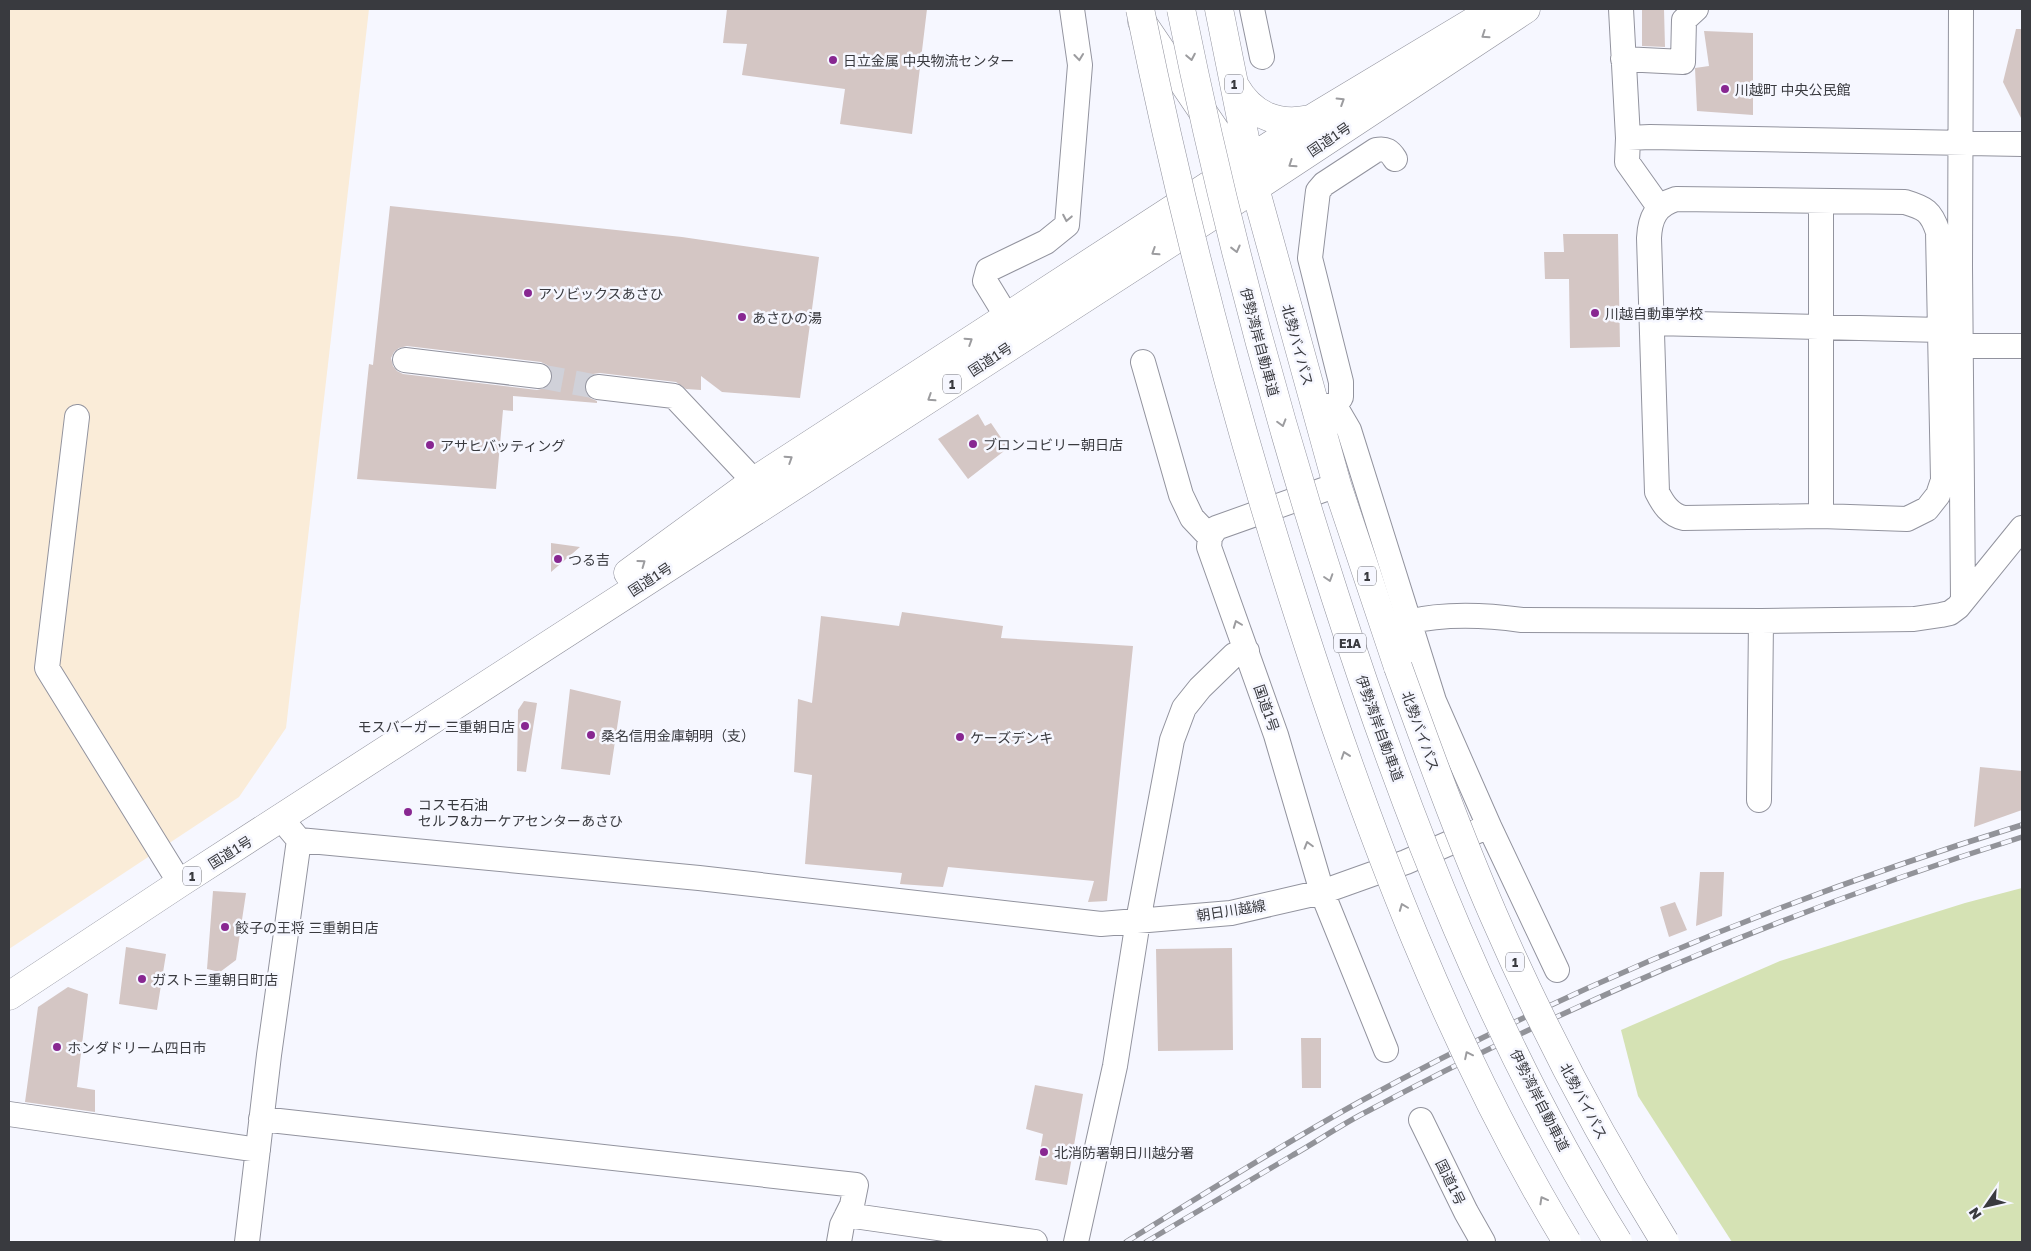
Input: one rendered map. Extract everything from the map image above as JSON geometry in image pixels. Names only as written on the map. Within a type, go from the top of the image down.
[{"type":"highway","name":"北勢バイパス","points":[[1133,9],[1244,163],[1255,188],[1324,406],[1338,485],[1398,667],[1441,784],[1493,913],[1535,1006],[1631,1188],[1665,1242]]},
{"type":"highway","points":[[1140,9],[1196,260],[1229,384],[1278,551],[1319,679],[1366,813],[1449,1016],[1506,1133],[1567,1242]]},
{"type":"highway","name":"伊勢湾岸自動車道","points":[[1181,9],[1231,228],[1272,387],[1313,527],[1392,763],[1443,893],[1491,1004],[1543,1110],[1618,1242]]},
{"type":"highway","name":"北勢バイパス","points":[[1219,9],[1234,85],[1244,163]]},
{"type":"highway","name":"国道1号","points":[[376,756],[754,481],[1312,119],[1466,15],[1494,9]]},
{"type":"highway","name":"国道1号","points":[[9,996],[180,883],[282,819],[376,756],[1255,188],[1526,9]]},
{"type":"highway","points":[[1234,85],[1241,97],[1262,114],[1284,121],[1298,122],[1312,119]]},
{"type":"street","points":[[1007,317],[985,281],[988,270],[1046,242],[1067,225],[1080,65],[1072,9]]},
{"type":"street","points":[[1252,9],[1262,56]]},
{"type":"street","points":[[1621,9],[1628,138],[1627,162],[1659,207]]},
{"type":"street","points":[[1623,59],[1683,62],[1684,20],[1696,9]]},
{"type":"street","points":[[1961,9],[1963,599]]},
{"type":"street","points":[[1628,138],[1893,140],[2022,144]]},
{"type":"street","points":[[1324,406],[1341,397],[1341,382],[1310,258],[1318,191],[1324,184],[1376,150],[1383,149],[1390,152],[1395,159]]},
{"type":"street","points":[[1676,199],[1822,201],[1905,202],[1927,210],[1933,218],[1938,232],[1941,330],[1943,480],[1938,495],[1927,509],[1906,519],[1821,516],[1678,517],[1664,506],[1657,492],[1650,225],[1659,207],[1676,199]]},
{"type":"street","points":[[1821,516],[1820,328],[1822,201]]},
{"type":"street","points":[[1652,323],[1941,330]]},
{"type":"street","points":[[1961,346],[2022,346]]},
{"type":"street","points":[[404,360],[539,376]]},
{"type":"street","points":[[1143,362],[1181,494],[1192,518],[1210,537],[1216,528],[1226,523],[1338,485]]},
{"type":"street","points":[[598,387],[674,396],[754,481]]},
{"type":"street","name":"1","points":[[1324,406],[1348,430],[1434,700],[1489,826],[1557,970]]},
{"type":"street","points":[[77,417],[47,668],[180,883]]},
{"type":"street","points":[[1408,622],[1436,617],[1492,616],[1522,620],[1761,621],[1914,619],[1950,613],[1958,607],[2022,528]]},
{"type":"street","name":"国道1号","points":[[1210,537],[1209,547],[1212,558],[1276,735],[1322,892],[1386,1050]]},
{"type":"street","points":[[1759,800],[1761,621]]},
{"type":"street","points":[[1076,1242],[1115,1066],[1138,921],[1172,740],[1184,708],[1200,688],[1234,656],[1247,651]]},
{"type":"street","points":[[247,1242],[261,1119],[299,840],[282,819]]},
{"type":"street","points":[[1322,892],[1406,862],[1489,826]]},
{"type":"street","name":"朝日川越線","points":[[299,840],[699,878],[1101,924],[1231,913],[1322,892]]},
{"type":"street","points":[[9,1114],[258,1150]]},
{"type":"street","points":[[261,1119],[856,1184],[852,1205],[839,1242]]},
{"type":"street","name":"国道1号","points":[[1421,1120],[1466,1212],[1483,1242]]},
{"type":"street","points":[[847,1215],[1036,1242]]},
{"type":"shaded area","points":[[9,9],[369,9],[286,728],[239,797],[9,949]]},
{"type":"green space","points":[[2022,888],[2022,1242],[1732,1242],[1638,1096],[1621,1030],[1780,961],[1965,903]]},
{"type":"building","name":"日立金属 中央物流センター","points":[[727,9],[927,9],[912,134],[840,124],[845,89],[742,75],[747,44],[723,43]]},
{"type":"building","points":[[1642,9],[1664,9],[1665,47],[1642,46]]},
{"type":"building","points":[[2016,29],[2022,29],[2022,120],[2003,82]]},
{"type":"building","name":"川越町 中央公民館","points":[[1704,31],[1753,33],[1753,115],[1697,111],[1695,68],[1709,66]]},
{"type":"building","points":[[390,206],[682,237],[819,257],[800,398],[722,392],[701,376],[701,390],[686,389],[676,382],[600,373],[593,374],[587,378],[584,386],[586,393],[597,403],[513,396],[513,411],[503,410],[496,489],[357,479],[369,364],[373,365]],"holes":[[[407,346],[541,362],[551,370],[553,378],[545,388],[537,390],[403,374],[393,366],[391,358],[399,348]]]},
{"type":"building","name":"川越自動車学校","points":[[1563,234],[1618,234],[1620,347],[1570,348],[1569,279],[1545,279],[1544,252],[1564,252]]},
{"type":"building","name":"ブロンコビリー朝日店","points":[[978,414],[985,426],[991,423],[1008,448],[968,479],[938,439]]},
{"type":"building","name":"つる吉","points":[[551,543],[580,547],[551,572]]},
{"type":"building","name":"ケーズデンキ","points":[[902,612],[1003,626],[1001,638],[1133,646],[1107,901],[1088,902],[1094,881],[948,867],[943,887],[900,884],[902,873],[805,864],[812,775],[794,772],[798,699],[812,703],[821,616],[899,626]]},
{"type":"building","name":"桑名信用金庫朝明（支）","points":[[570,689],[621,701],[610,775],[561,769]]},
{"type":"building","name":"モスバーガー 三重朝日店","points":[[524,701],[537,703],[526,772],[517,771],[518,710]]},
{"type":"building","points":[[1980,767],[2022,771],[2022,810],[1974,827]]},
{"type":"building","points":[[1700,872],[1724,872],[1722,916],[1696,926]]},
{"type":"building","name":"餃子の王将 三重朝日店","points":[[213,891],[246,893],[236,960],[220,972],[207,969]]},
{"type":"building","points":[[1675,902],[1687,930],[1669,937],[1660,907]]},
{"type":"building","name":"ガスト三重朝日町店","points":[[126,947],[166,954],[157,1010],[119,1004]]},
{"type":"building","points":[[1232,948],[1233,1050],[1158,1051],[1156,949]]},
{"type":"building","name":"ホンダドリーム四日市","points":[[68,987],[88,994],[77,1087],[95,1090],[95,1112],[25,1102],[38,1007]]},
{"type":"building","points":[[1301,1038],[1321,1038],[1321,1088],[1302,1088]]},
{"type":"building","points":[[1035,1085],[1083,1094],[1067,1185],[1035,1180],[1043,1134],[1026,1129]]},
{"type":"tunnel","points":[[539,376],[598,387]]},
{"type":"railway","points":[[1126,1242],[1243,1170],[1361,1101],[1521,1019],[1685,946],[1768,913],[1852,881],[2022,825]]},
{"type":"railway","points":[[1146,1242],[1358,1116],[1527,1031],[1689,959],[1771,926],[1853,894],[2022,837]]},
{"type":"place","name":"日立金属 中央物流センター","points":[[833,60]]},
{"type":"place","name":"川越町 中央公民館","points":[[1725,89]]},
{"type":"place","name":"アソビックスあさひ","points":[[528,293]]},
{"type":"place","name":"川越自動車学校","points":[[1595,313]]},
{"type":"place","name":"あさひの湯","points":[[742,317]]},
{"type":"place","name":"ブロンコビリー朝日店","points":[[973,444]]},
{"type":"place","name":"アサヒバッティング","points":[[430,445]]},
{"type":"place","name":"つる吉","points":[[558,559]]},
{"type":"place","name":"モスバーガー 三重朝日店","points":[[525,726]]},
{"type":"place","name":"桑名信用金庫朝明（支）","points":[[591,735]]},
{"type":"place","name":"ケーズデンキ","points":[[960,737]]},
{"type":"place","name":"コスモ石油 セルフ&カーケアセンターあさひ","points":[[408,812]]},
{"type":"place","name":"餃子の王将 三重朝日店","points":[[225,927]]},
{"type":"place","name":"ガスト三重朝日町店","points":[[142,979]]},
{"type":"place","name":"ホンダドリーム四日市","points":[[57,1047]]},
{"type":"place","name":"北消防署朝日川越分署","points":[[1044,1152]]}]
